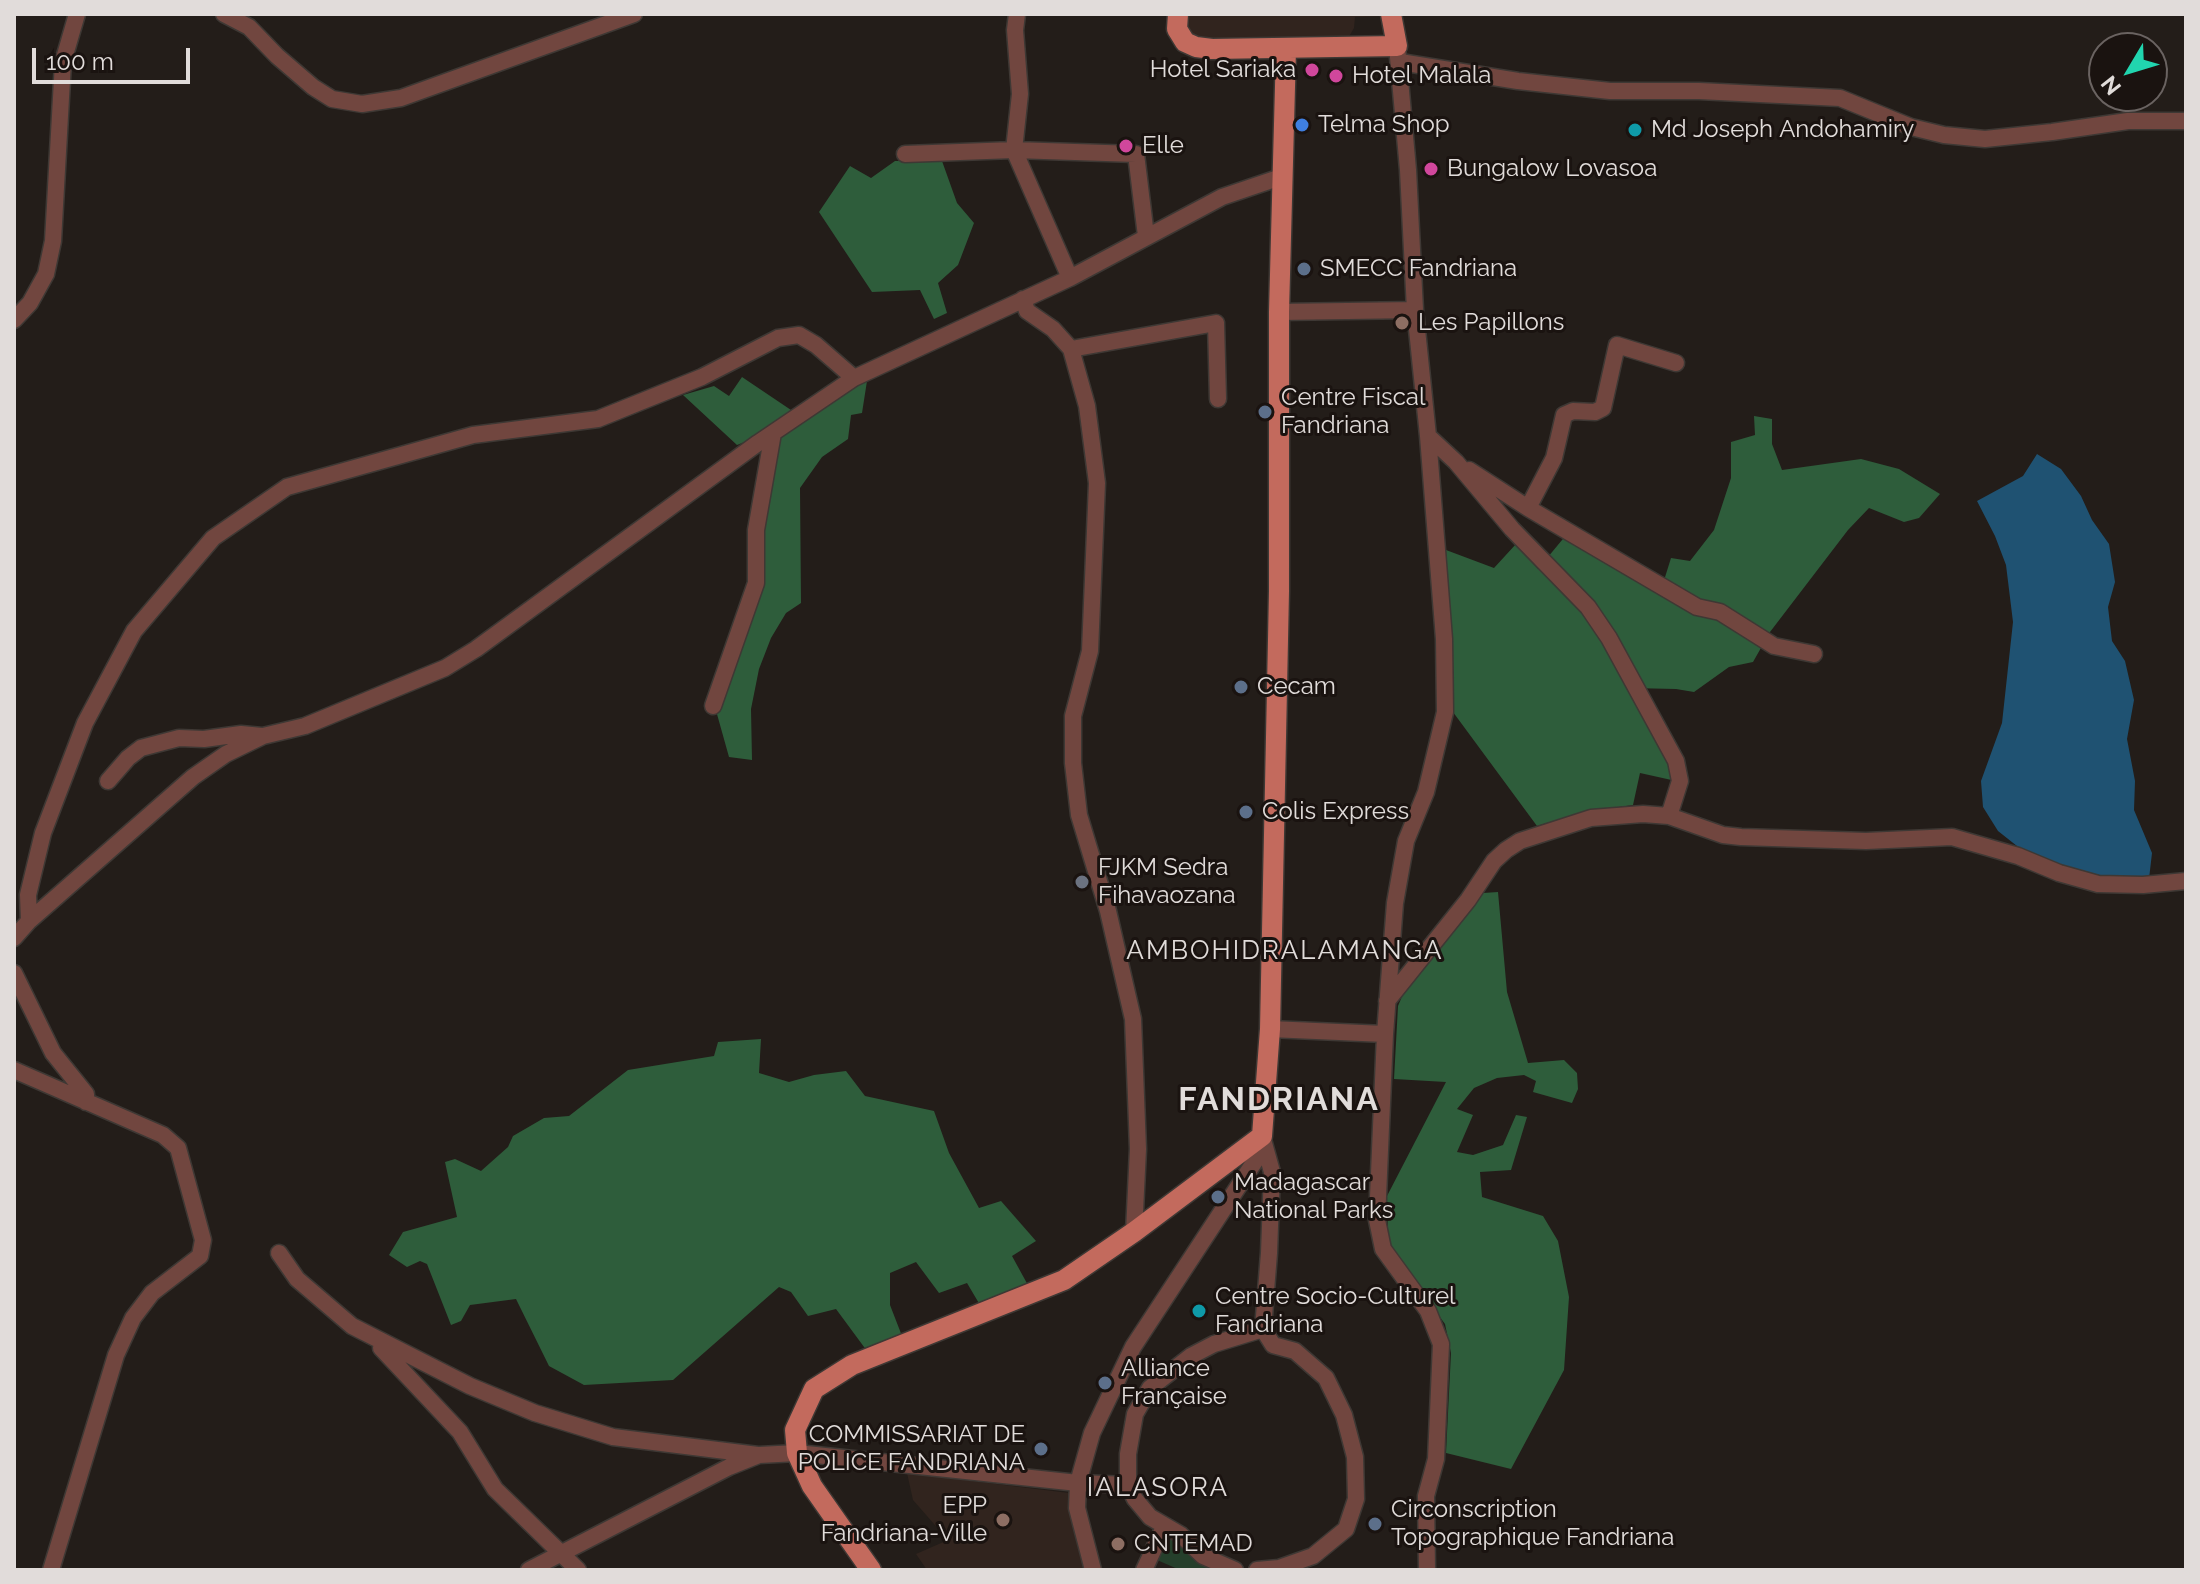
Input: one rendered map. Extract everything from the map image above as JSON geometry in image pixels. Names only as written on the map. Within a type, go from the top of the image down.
[{"type":"main road","points":[[1178,14],[1177,29],[1185,42],[1196,47],[1399,54],[1391,14]]},
{"type":"main road","points":[[871,1570],[812,1486],[797,1453],[795,1430],[814,1389],[852,1365],[1064,1280],[1262,1136],[1270,1029],[1279,591],[1281,177],[1286,49]]},
{"type":"street","points":[[14,320],[30,303],[46,274],[53,241],[63,62],[77,14]]},
{"type":"street","points":[[224,14],[249,27],[313,87],[332,99],[362,104],[401,98],[634,14]]},
{"type":"street","points":[[1017,14],[1015,30],[1020,94],[1014,150],[1070,278]]},
{"type":"street","points":[[1427,1570],[1426,1496],[1436,1459],[1441,1344],[1428,1311],[1383,1249],[1377,1202],[1395,903],[1406,841],[1426,792],[1445,712],[1444,639],[1415,310],[1399,54],[1533,83],[1610,91],[1699,91],[1840,98],[1911,127],[1971,138],[2052,132],[2128,121],[2186,121]]},
{"type":"street","points":[[905,154],[1014,150],[1136,154],[1146,236]]},
{"type":"street","points":[[14,938],[29,921],[193,777],[226,754],[263,736],[305,726],[445,668],[476,649],[773,433],[854,378],[1070,278],[1222,197],[1281,177]]},
{"type":"street","points":[[1023,299],[1027,311],[1053,329],[1071,349],[1087,406],[1097,483],[1090,651],[1073,716],[1073,763],[1079,815],[1108,911],[1133,1019],[1138,1149],[1134,1232]]},
{"type":"street","points":[[1279,312],[1415,310]]},
{"type":"street","points":[[1071,349],[1216,323],[1218,399]]},
{"type":"street","points":[[29,921],[28,895],[43,833],[85,723],[134,631],[213,538],[287,487],[473,435],[598,419],[702,377],[778,338],[799,335],[816,345],[854,378]]},
{"type":"street","points":[[1528,508],[1554,458],[1564,415],[1573,411],[1595,412],[1603,408],[1617,345],[1676,363]]},
{"type":"street","points":[[713,706],[756,583],[756,530],[773,433]]},
{"type":"street","points":[[1428,436],[1456,462],[1512,529],[1588,607],[1609,638],[1676,761],[1680,781],[1669,816]]},
{"type":"street","points":[[1456,462],[1697,607],[1720,612],[1774,646],[1814,654]]},
{"type":"street","points":[[108,781],[141,748],[179,738],[204,739],[241,734],[263,736]]},
{"type":"street","points":[[1387,1001],[1468,900],[1494,861],[1520,841],[1591,818],[1643,814],[1669,816],[1723,835],[1741,837],[1866,841],[1952,837],[2098,884],[2143,885],[2186,881]]},
{"type":"street","points":[[14,973],[53,1053],[86,1094],[86,1102]]},
{"type":"street","points":[[1270,1029],[1385,1034]]},
{"type":"street","points":[[14,1070],[163,1135],[178,1148],[203,1240],[200,1256],[152,1293],[133,1318],[116,1355],[51,1570]]},
{"type":"street","points":[[1257,1570],[1279,1568],[1313,1556],[1346,1529],[1356,1499],[1355,1457],[1344,1415],[1326,1378],[1295,1351],[1273,1345],[1263,1329],[1272,1172],[1262,1136]]},
{"type":"street","points":[[1093,1570],[1077,1508],[1078,1483],[1092,1433],[1133,1347],[1257,1158],[1262,1136]]},
{"type":"street","points":[[279,1253],[297,1279],[352,1326],[370,1337],[470,1386],[535,1413],[613,1437],[759,1455],[797,1453],[1078,1483],[1128,1485]]},
{"type":"street","points":[[1235,1570],[1203,1556],[1181,1535],[1150,1517],[1128,1485],[1128,1454],[1135,1414],[1150,1388],[1191,1356],[1214,1344],[1263,1329]]},
{"type":"street","points":[[370,1337],[460,1432],[495,1489],[578,1570]]},
{"type":"street","points":[[529,1570],[729,1467],[759,1455]]},
{"type":"street","points":[[1144,1570],[1164,1527]]},
{"type":"shaded area","points":[[1186,14],[1386,16],[1355,17],[1354,28],[1347,40],[1204,46],[1189,34],[1185,24]]},
{"type":"shaded area","name":"EPP Fandriana-Ville","points":[[907,1473],[1069,1493],[1087,1570],[927,1570],[916,1554],[948,1540],[913,1500]]},
{"type":"green space","points":[[895,161],[942,161],[957,203],[974,223],[958,265],[938,283],[947,313],[934,319],[920,290],[872,292],[819,212],[850,166],[871,178]]},
{"type":"green space","points":[[742,377],[791,410],[867,381],[862,413],[851,415],[848,439],[822,457],[800,488],[801,603],[786,613],[771,638],[759,669],[751,709],[752,760],[729,757],[715,707],[756,607],[754,546],[771,432],[737,445],[683,395],[714,386],[729,396]]},
{"type":"green space","points":[[1754,416],[1772,419],[1772,444],[1782,470],[1861,459],[1899,469],[1940,494],[1919,518],[1904,522],[1869,508],[1848,530],[1770,632],[1753,662],[1729,667],[1694,692],[1630,688],[1676,781],[1640,773],[1633,805],[1584,812],[1537,826],[1450,708],[1446,550],[1494,568],[1516,544],[1538,569],[1567,534],[1661,590],[1671,558],[1690,561],[1714,530],[1731,478],[1731,442],[1755,435]]},
{"type":"green space","points":[[1498,892],[1507,992],[1528,1063],[1564,1060],[1577,1073],[1578,1089],[1572,1103],[1533,1092],[1536,1081],[1524,1075],[1497,1078],[1474,1088],[1457,1109],[1473,1115],[1457,1152],[1473,1155],[1503,1145],[1516,1115],[1527,1117],[1511,1170],[1480,1172],[1482,1197],[1543,1216],[1558,1241],[1569,1297],[1564,1370],[1511,1469],[1446,1453],[1451,1353],[1445,1324],[1396,1258],[1388,1240],[1387,1196],[1446,1082],[1394,1079],[1398,1006],[1406,987],[1483,893]]},
{"type":"green space","points":[[761,1039],[759,1073],[789,1082],[846,1071],[865,1096],[934,1111],[949,1153],[979,1208],[1001,1201],[1036,1241],[1012,1256],[1029,1287],[980,1305],[967,1283],[939,1293],[916,1262],[890,1273],[890,1305],[902,1336],[867,1351],[836,1309],[808,1316],[791,1292],[779,1287],[673,1380],[584,1385],[549,1366],[516,1299],[470,1305],[461,1321],[451,1325],[427,1264],[420,1261],[407,1267],[389,1255],[403,1232],[457,1217],[445,1162],[455,1159],[481,1171],[508,1147],[513,1136],[544,1118],[569,1116],[628,1070],[714,1056],[718,1042]]},
{"type":"green space","points":[[1169,1534],[1219,1570],[1180,1570],[1157,1560]]},
{"type":"water","points":[[2037,454],[2061,469],[2109,544],[2115,582],[2108,607],[2112,641],[2125,661],[2134,700],[2127,739],[2135,781],[2134,810],[2152,853],[2149,879],[2108,877],[2072,869],[2022,850],[1998,831],[1983,807],[1981,781],[2002,723],[2013,622],[2006,565],[1977,501],[2023,476]]},
{"type":"place","name":"Hotel Sariaka","points":[[1312,70]]},
{"type":"place","name":"Hotel Malala","points":[[1336,76]]},
{"type":"place","name":"Telma Shop","points":[[1302,125]]},
{"type":"place","name":"Md Joseph Andohamiry","points":[[1635,130]]},
{"type":"place","name":"Elle","points":[[1126,146]]},
{"type":"place","name":"Bungalow Lovasoa","points":[[1431,169]]},
{"type":"place","name":"SMECC Fandriana","points":[[1304,269]]},
{"type":"place","name":"Les Papillons","points":[[1402,323]]},
{"type":"place","name":"Centre Fiscal Fandriana","points":[[1265,412]]},
{"type":"place","name":"Cecam","points":[[1241,687]]},
{"type":"place","name":"Colis Express","points":[[1246,812]]},
{"type":"place","name":"FJKM Sedra Fihavaozana","points":[[1082,882]]},
{"type":"place","name":"Madagascar National Parks","points":[[1218,1197]]},
{"type":"place","name":"Centre Socio-Culturel Fandriana","points":[[1199,1311]]},
{"type":"place","name":"Alliance Française","points":[[1105,1383]]},
{"type":"place","name":"COMMISSARIAT DE POLICE FANDRIANA","points":[[1041,1449]]},
{"type":"place","name":"EPP Fandriana-Ville","points":[[1003,1520]]},
{"type":"place","name":"Circonscription Topographique Fandriana","points":[[1375,1524]]},
{"type":"place","name":"CNTEMAD","points":[[1118,1544]]},
{"type":"district","name":"AMBOHIDRALAMANGA","points":[[1285,951]]},
{"type":"district","name":"FANDRIANA","points":[[1279,1100]]},
{"type":"district","name":"IALASORA","points":[[1158,1488]]}]
